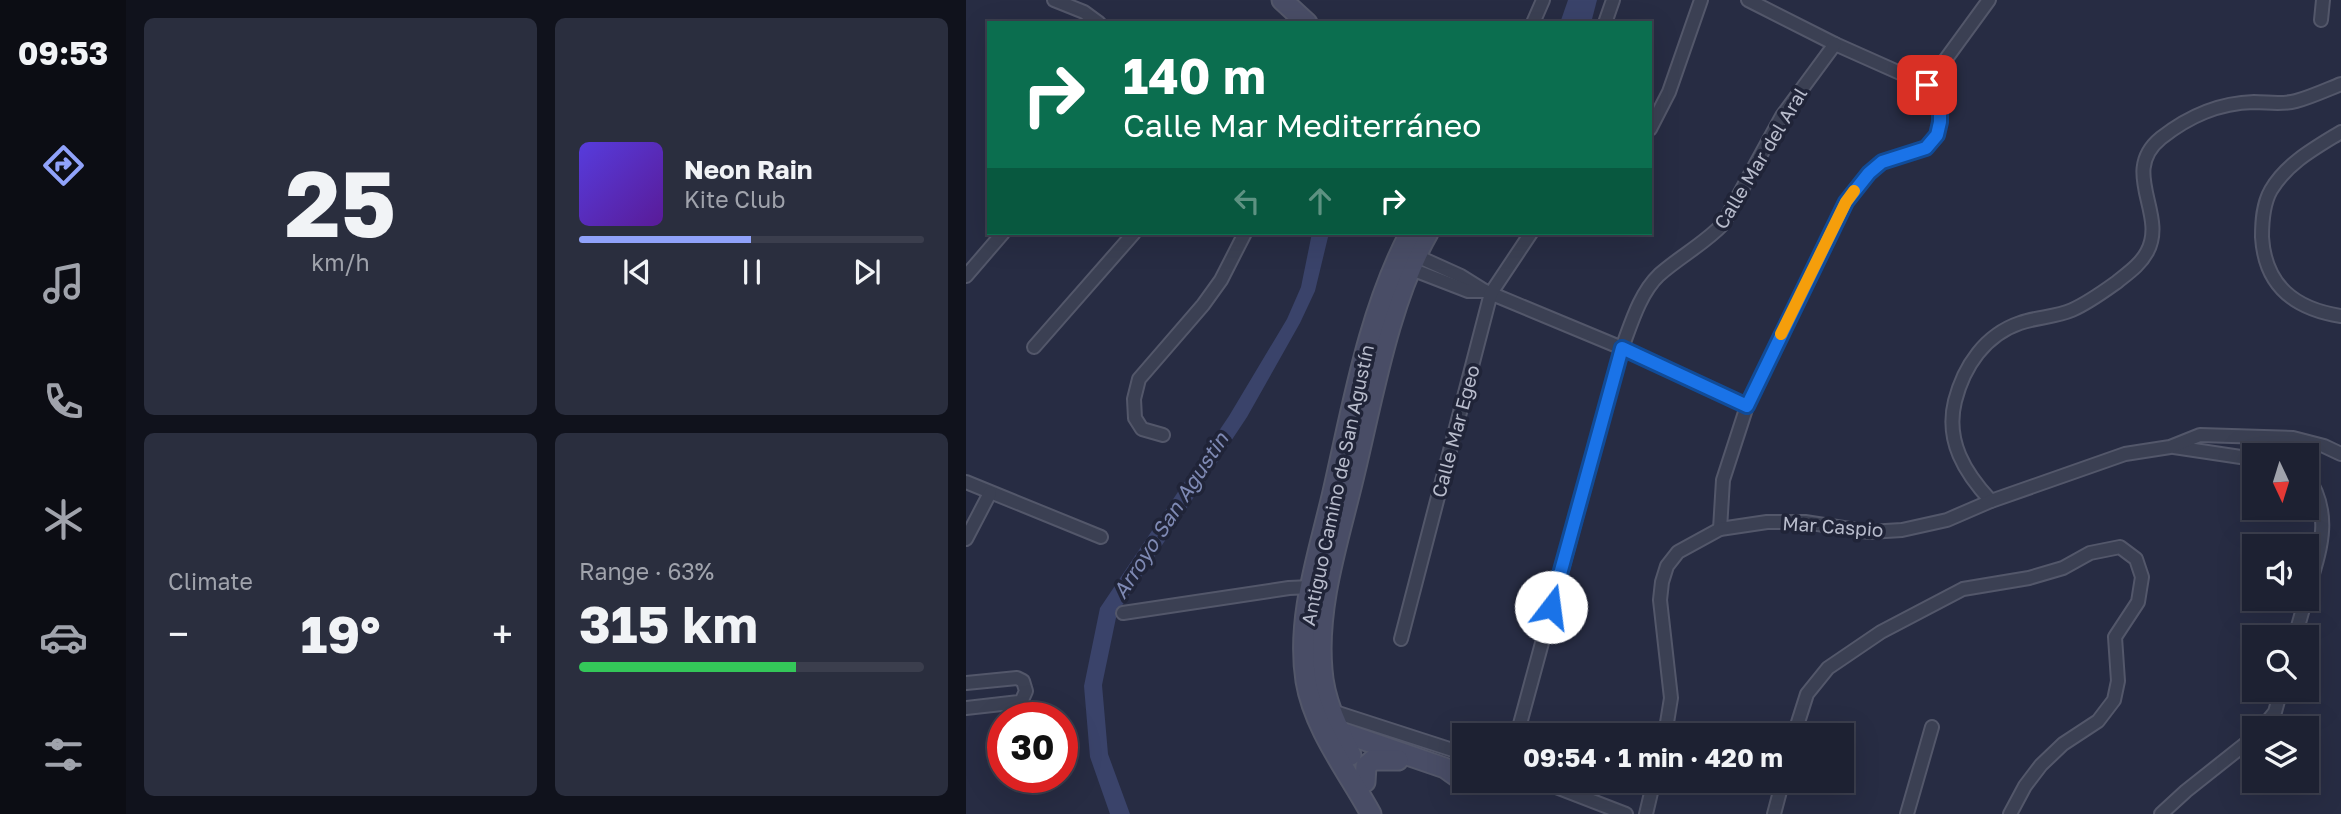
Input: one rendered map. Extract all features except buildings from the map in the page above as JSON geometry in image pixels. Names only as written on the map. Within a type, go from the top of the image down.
[{"type":"street","points":[[1054,0],[1084,12],[1096,21]]},
{"type":"street","points":[[1282,0],[1305,21]]},
{"type":"street","points":[[1534,21],[1543,0]]},
{"type":"street","points":[[1606,21],[1613,0]]},
{"type":"street","points":[[1652,125],[1669,92],[1701,0]]},
{"type":"street","points":[[1720,529],[1723,480],[1747,406],[1846,202],[1869,173],[1882,162],[1926,148],[1937,135],[1940,122],[1940,106],[1927,85],[1835,44],[1748,0]]},
{"type":"street","points":[[1927,85],[1989,0]]},
{"type":"street","points":[[2321,20],[2323,0]]},
{"type":"street","name":"Calle Mar del Aral","points":[[1520,723],[1622,348],[1649,289],[1657,277],[1712,236],[1723,224],[1782,116],[1835,44]]},
{"type":"street","points":[[1991,501],[1963,466],[1954,442],[1952,414],[1958,388],[1969,363],[1984,345],[2001,332],[2020,323],[2070,311],[2100,295],[2136,267],[2147,252],[2152,238],[2152,221],[2145,193],[2143,167],[2146,154],[2160,139],[2197,114],[2226,105],[2295,102],[2341,84]]},
{"type":"street","points":[[2341,132],[2289,167],[2270,191],[2261,219],[2263,246],[2269,271],[2286,294],[2308,309],[2341,316]]},
{"type":"street","points":[[966,276],[1001,235]]},
{"type":"street","points":[[1034,347],[1132,235]]},
{"type":"street","points":[[1163,435],[1142,429],[1135,418],[1134,399],[1139,379],[1203,305],[1221,280],[1244,235]]},
{"type":"street","name":"Antiguo Camino de San Agustín","points":[[1371,814],[1306,680],[1303,650],[1311,587],[1357,382],[1407,254],[1426,235]]},
{"type":"street","name":"Calle Mar Egeo","points":[[1401,639],[1488,292],[1530,235]]},
{"type":"street","points":[[1407,254],[1468,291],[1488,292],[1622,348],[1747,406]]},
{"type":"street","name":"Antiguo Camino de San Agustín","points":[[1321,714],[1326,699],[1322,669],[1324,607],[1407,254]]},
{"type":"street","points":[[2170,447],[2200,435],[2294,438],[2341,454]]},
{"type":"street","points":[[2170,447],[2242,457]]},
{"type":"street","name":"Mar Caspio","points":[[1667,723],[1671,698],[1670,673],[1660,600],[1667,566],[1678,552],[1720,529],[1767,522],[1805,522],[1869,531],[1902,530],[1947,520],[1991,501],[2125,454],[2170,447]]},
{"type":"street","points":[[966,482],[1101,537]]},
{"type":"street","points":[[966,540],[990,493]]},
{"type":"street","points":[[2319,497],[2323,520],[2319,552]]},
{"type":"street","points":[[1798,723],[1807,694],[1828,668],[1881,632],[1963,589],[2029,578],[2063,568],[2090,553],[2120,547],[2136,559],[2142,577],[2138,602],[2115,636],[2118,681],[2114,700],[2098,721],[2063,744],[2041,765],[2025,786],[2010,814]]},
{"type":"street","points":[[1123,613],[1311,587]]},
{"type":"street","points":[[966,683],[1017,678],[1023,681],[1026,695],[1019,702],[966,709]]},
{"type":"street","points":[[1321,714],[1452,750]]},
{"type":"street","name":"Antiguo Camino de San Agustín","points":[[1321,714],[1340,732],[1383,814]]},
{"type":"street","points":[[1907,814],[1932,727]]},
{"type":"street","points":[[1340,732],[1445,768],[1452,773]]},
{"type":"street","points":[[2161,814],[2186,790],[2242,746]]},
{"type":"street","points":[[1366,782],[1365,771],[1368,763],[1373,760],[1398,760]]},
{"type":"street","points":[[1572,793],[1626,814]]},
{"type":"street","points":[[1646,814],[1651,793]]},
{"type":"street","points":[[1774,814],[1780,793]]},
{"type":"water","points":[[1568,0],[1597,0],[1592,21],[1561,21]]},
{"type":"water","name":"Arroyo San Agustin","points":[[1312,235],[1329,235],[1315,291],[1300,323],[1247,417],[1117,613],[1102,685],[1108,754],[1130,814],[1110,814],[1090,757],[1084,686],[1100,608],[1229,416],[1287,319],[1301,287]]},
{"type":"slow traffic","points":[[1781,334],[1846,202],[1854,191]]},
{"type":"route","points":[[1551,607],[1622,348],[1747,406],[1846,202],[1857,186],[1882,162],[1926,148],[1937,135],[1940,106],[1927,85]]}]
